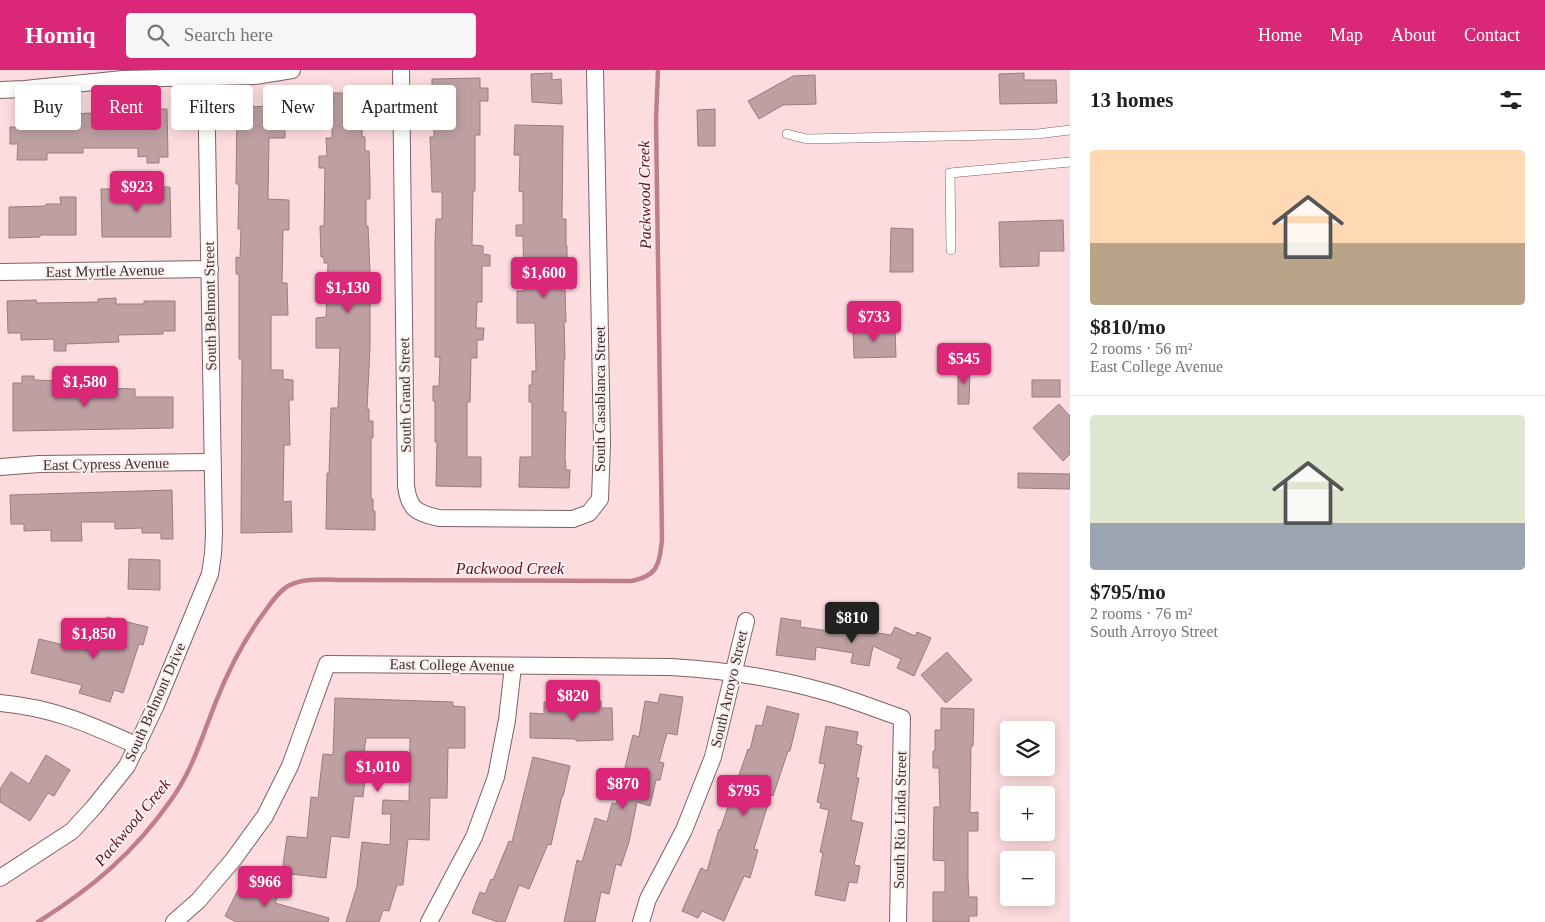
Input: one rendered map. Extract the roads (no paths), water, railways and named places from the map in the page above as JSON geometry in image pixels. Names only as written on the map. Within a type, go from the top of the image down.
[{"type":"street","points":[[0,90],[123,79],[255,76],[292,70]]},
{"type":"street","name":"South Grand Street","points":[[401,70],[406,486],[408,499],[414,509],[425,515],[438,518],[573,520],[589,513]]},
{"type":"street","name":"South Casablanca Street","points":[[589,513],[600,499],[602,443],[595,70]]},
{"type":"street","name":"South Belmont Street","points":[[206,77],[210,269],[211,462],[214,534]]},
{"type":"street","name":"East Myrtle Avenue","points":[[0,272],[210,269]]},
{"type":"street","name":"East Cypress Avenue","points":[[0,467],[39,464],[211,462]]},
{"type":"street","name":"South Belmont Drive","points":[[0,878],[72,831],[127,766],[138,746],[210,574],[214,534]]},
{"type":"street","name":"South Arroyo Street","points":[[641,922],[648,898],[684,830],[713,757],[746,621]]},
{"type":"street","name":"East College Avenue","points":[[174,922],[198,901],[233,860],[265,816],[290,766],[327,664],[671,667],[733,672],[822,691],[902,718]]},
{"type":"street","points":[[429,922],[474,837],[496,777],[513,666]]},
{"type":"street","points":[[0,703],[25,705],[78,719],[138,746]]},
{"type":"street","name":"South Rio Linda Street","points":[[898,922],[902,718]]},
{"type":"lane","points":[[787,134],[808,139],[1037,134],[1070,130]]},
{"type":"lane","points":[[951,250],[950,173],[1070,162]]},
{"type":"waterway","name":"Packwood Creek","points":[[38,922],[76,896],[111,868],[157,819],[185,777],[225,681],[242,646],[271,602],[288,586],[301,581],[316,580],[631,581],[647,576],[656,568],[662,540],[656,120],[658,70]]}]
